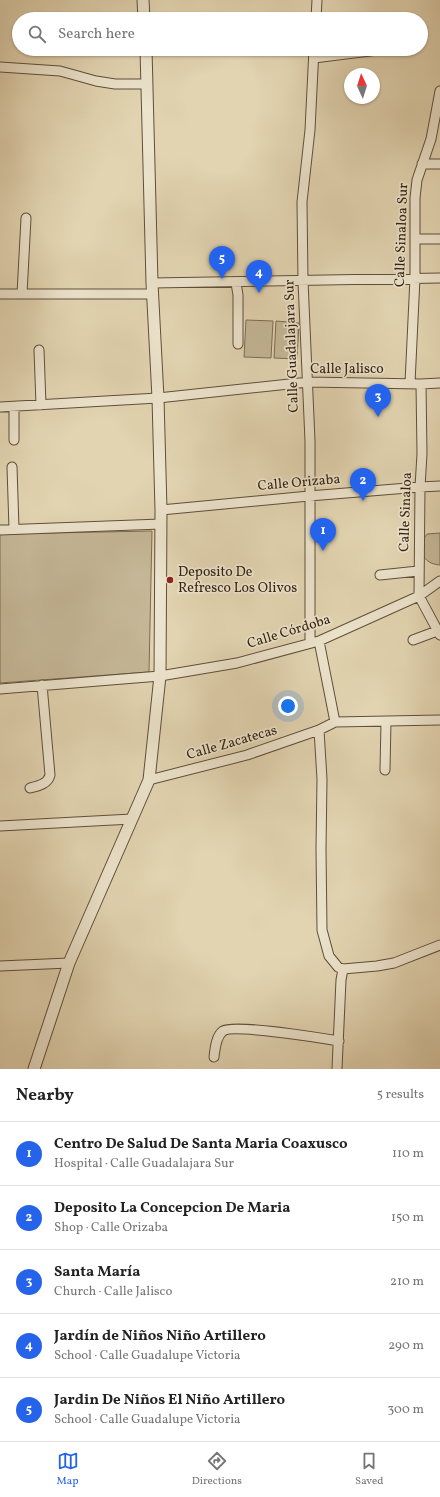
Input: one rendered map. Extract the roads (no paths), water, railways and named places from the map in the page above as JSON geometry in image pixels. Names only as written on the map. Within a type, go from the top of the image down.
[{"type":"street","points":[[143,0],[144,12]]},
{"type":"street","points":[[316,12],[317,0]]},
{"type":"street","points":[[34,1069],[69,963],[149,780],[160,676],[161,510],[158,398],[152,289],[146,56]]},
{"type":"street","name":"Calle Guadalajara Sur","points":[[314,56],[310,130],[302,202],[303,281],[308,382],[309,496],[315,642],[335,722]]},
{"type":"street","points":[[0,67],[60,71],[96,81],[115,84],[147,84]]},
{"type":"street","name":"Calle Sinaloa Sur","points":[[410,383],[415,278],[415,198],[417,180],[431,139],[440,92]]},
{"type":"street","points":[[422,164],[440,164]]},
{"type":"street","points":[[22,294],[26,218]]},
{"type":"street","points":[[415,239],[440,239]]},
{"type":"street","points":[[0,294],[152,289],[236,283],[440,278]]},
{"type":"street","points":[[236,283],[238,295],[238,344]]},
{"type":"street","points":[[38,350],[41,406]]},
{"type":"street","name":"Calle Jalisco","points":[[0,407],[41,406],[158,398],[308,382],[440,383]]},
{"type":"street","name":"Calle Sinaloa","points":[[421,384],[422,454],[418,571],[419,596],[439,633]]},
{"type":"street","points":[[14,407],[14,440]]},
{"type":"street","points":[[12,466],[14,529]]},
{"type":"street","name":"Calle Orizaba","points":[[161,510],[309,496],[440,486]]},
{"type":"street","points":[[0,530],[161,524]]},
{"type":"street","points":[[380,575],[418,571]]},
{"type":"street","name":"Calle Córdoba","points":[[0,689],[160,676],[236,663],[315,642],[419,596],[440,581]]},
{"type":"street","points":[[413,640],[439,633]]},
{"type":"street","points":[[30,788],[44,783],[50,776],[42,685]]},
{"type":"street","name":"Calle Zacatecas","points":[[149,780],[247,755],[319,730],[335,722],[440,720]]},
{"type":"street","points":[[385,770],[386,722]]},
{"type":"street","points":[[319,730],[322,779],[322,930],[328,956],[338,967],[343,969],[377,966],[394,963],[440,945]]},
{"type":"street","points":[[0,826],[132,819]]},
{"type":"street","points":[[0,966],[69,963]]},
{"type":"street","points":[[337,1069],[341,980],[343,969]]},
{"type":"street","points":[[214,1057],[216,1044],[220,1033],[224,1030],[251,1029],[339,1041]]},
{"type":"place","name":"Jardin De Niños El Niño Artillero","points":[[222,279]]},
{"type":"place","name":"Jardín de Niños Niño Artillero","points":[[259,293]]},
{"type":"place","name":"Santa María","points":[[378,417]]},
{"type":"place","name":"Deposito La Concepcion De Maria","points":[[363,501]]},
{"type":"place","name":"Centro De Salud De Santa Maria Coaxusco","points":[[323,551]]},
{"type":"place","name":"Deposito De Refresco Los Olivos","points":[[170,580]]}]
